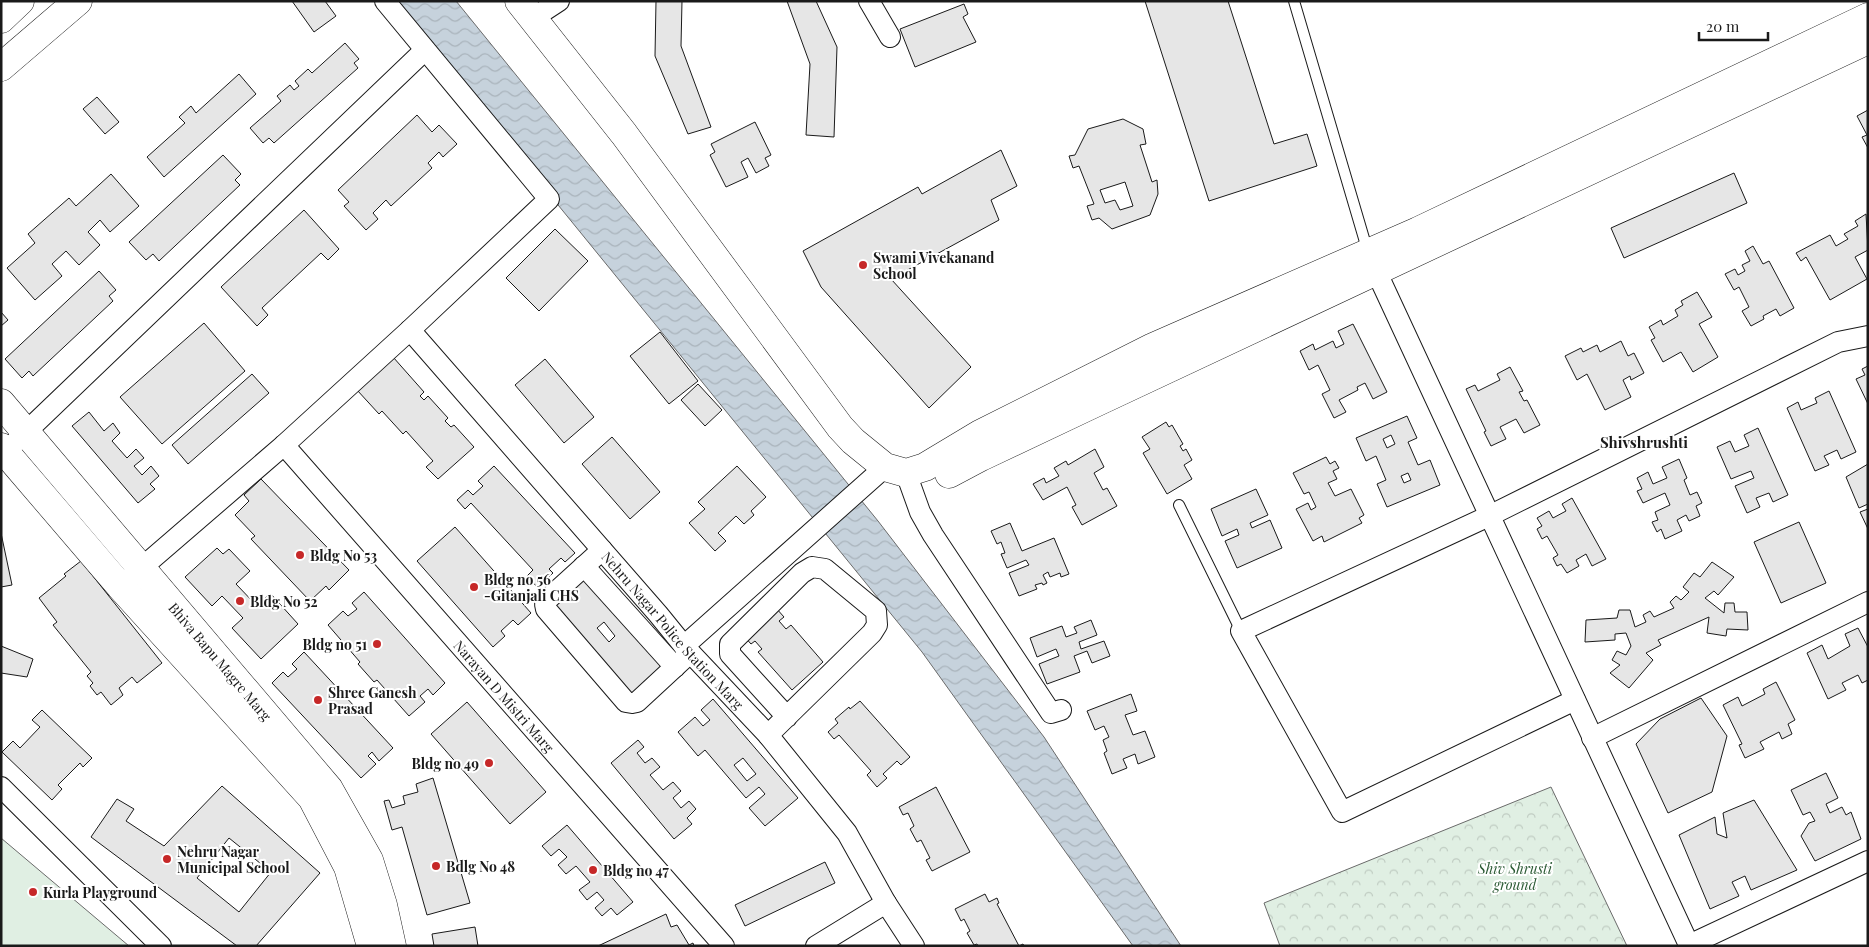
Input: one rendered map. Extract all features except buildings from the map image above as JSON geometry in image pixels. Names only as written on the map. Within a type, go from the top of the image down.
[{"type":"street","points":[[1,67],[78,1]]},
{"type":"street","points":[[385,1],[549,199],[284,445],[131,578],[3,450],[26,431],[425,50]]},
{"type":"street","points":[[558,1],[526,10],[624,134],[840,427],[860,448],[866,465],[894,476],[948,474],[1084,408],[1372,263],[1868,40]]},
{"type":"street","points":[[869,1],[890,37]]},
{"type":"street","points":[[1372,263],[1418,231],[1868,17]]},
{"type":"street","points":[[1372,263],[1689,945],[1868,861]]},
{"type":"street","name":"Nehru Nagar Police Station Marg","points":[[410,330],[687,649],[768,735],[847,833],[886,903],[914,946]]},
{"type":"street","points":[[1575,700],[1342,812],[1240,631],[1489,516],[1838,342],[1868,336]]},
{"type":"street","name":"Bhiva Bapu Magre Marg","points":[[1,403],[26,431],[131,578],[329,789],[369,860],[372,908],[392,946]]},
{"type":"street","name":"Narayan D Mistri Marg","points":[[284,445],[724,946]]},
{"type":"street","points":[[602,550],[548,599],[545,604],[546,609],[626,702],[637,702],[675,667],[687,649],[758,580],[839,506],[894,476]]},
{"type":"street","points":[[894,476],[920,512],[933,535],[1051,713],[1061,710]]},
{"type":"street","points":[[787,554],[802,573]]},
{"type":"street","points":[[584,566],[675,667]]},
{"type":"street","points":[[768,735],[872,633],[877,625],[876,611],[826,569],[812,567],[802,573],[730,644],[730,654],[787,716]]},
{"type":"street","points":[[758,580],[774,600]]},
{"type":"street","points":[[1592,738],[1868,602]]},
{"type":"street","points":[[1,787],[161,946]]},
{"type":"street","points":[[816,946],[886,903]]},
{"type":"street","points":[[370,946],[372,908]]},
{"type":"lane","points":[[1294,1],[1372,263]]},
{"type":"lane","points":[[1179,504],[1240,631]]},
{"type":"green space","name":"Shiv Shrusti ground","points":[[1551,787],[1627,946],[1280,946],[1264,903]]},
{"type":"green space","name":"Kurla Playground","points":[[1,838],[129,946],[1,946]]},
{"type":"water","points":[[392,1],[456,1],[878,521],[1044,737],[1181,946],[1133,946],[922,652]]},
{"type":"place","name":"Swami Vivekanand School","points":[[863,265]]},
{"type":"place","name":"Bldg No 53","points":[[300,555]]},
{"type":"place","name":"Bldg no 56 -Gitanjali CHS","points":[[474,587]]},
{"type":"place","name":"Bldg No 52","points":[[240,601]]},
{"type":"place","name":"Bldg no 51","points":[[377,644]]},
{"type":"place","name":"Shree Ganesh Prasad","points":[[318,700]]},
{"type":"place","name":"Bldg no 49","points":[[489,763]]},
{"type":"place","name":"Nehru Nagar Municipal School","points":[[167,859]]},
{"type":"place","name":"Bdlg No 48","points":[[436,866]]},
{"type":"place","name":"Bldg no 47","points":[[593,870]]},
{"type":"place","name":"Kurla Playground","points":[[33,892]]},
{"type":"district","name":"Shivshrushti","points":[[1644,442]]}]
